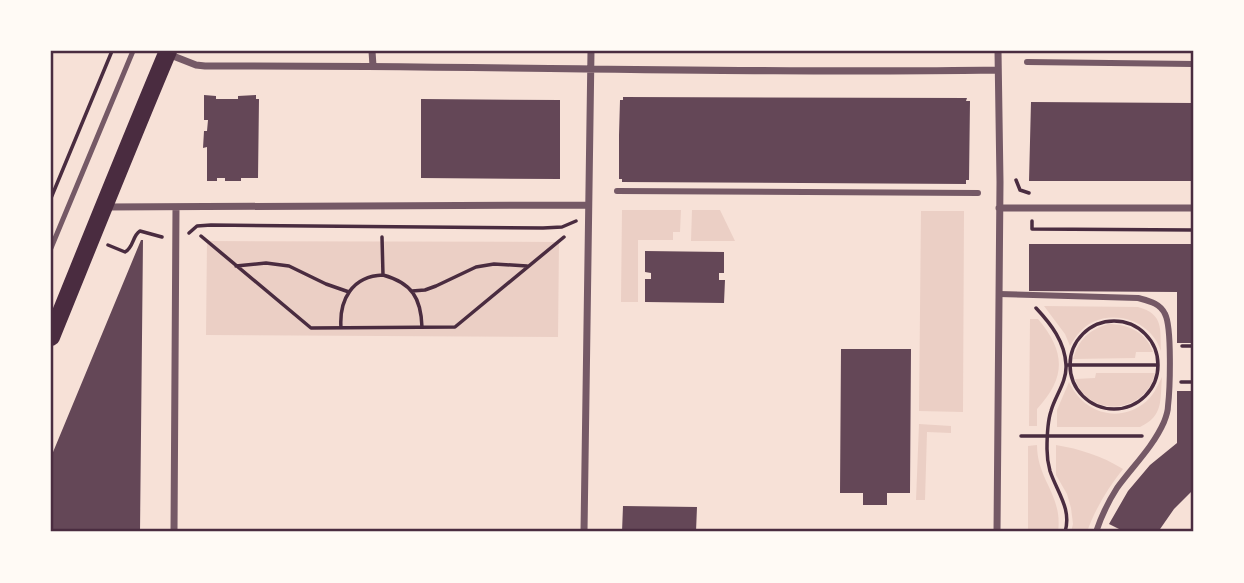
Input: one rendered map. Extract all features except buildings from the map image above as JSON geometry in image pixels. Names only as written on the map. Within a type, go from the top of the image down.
[{"type":"main road","points":[[51,337],[167,52]]},
{"type":"street","points":[[372,51],[373,66]]},
{"type":"street","points":[[584,532],[591,51]]},
{"type":"street","points":[[997,532],[998,51]]},
{"type":"street","points":[[167,52],[196,65],[205,66],[998,70]]},
{"type":"street","points":[[1027,62],[1193,64]]},
{"type":"street","points":[[617,191],[978,193]]},
{"type":"street","points":[[104,207],[588,205]]},
{"type":"street","points":[[173,532],[176,207]]},
{"type":"street","points":[[999,208],[1193,208]]},
{"type":"street","points":[[999,294],[1138,299],[1151,301],[1165,314],[1168,324],[1168,410],[1157,436],[1116,490],[1102,514],[1096,532]]},
{"type":"lane","points":[[51,248],[133,51]]},
{"type":"path","points":[[51,198],[112,51]]},
{"type":"path","points":[[1014,173],[1017,186],[1028,193],[1032,200]]},
{"type":"path","points":[[1032,216],[1032,229],[1193,230]]},
{"type":"path","points":[[92,238],[125,252],[130,249],[136,233],[140,231],[176,238],[184,237],[197,226],[211,225],[543,228],[574,223]]},
{"type":"path","points":[[201,236],[311,328],[455,327],[564,237]]},
{"type":"path","points":[[382,237],[383,275]]},
{"type":"path","points":[[236,266],[266,263],[289,266],[326,285],[349,292]]},
{"type":"path","points":[[412,291],[436,286],[476,267],[494,264],[529,266]]},
{"type":"path","points":[[341,328],[340,314],[349,292],[358,282],[374,275],[398,279],[408,286],[422,312],[422,327]]},
{"type":"path","points":[[1023,294],[1057,334],[1068,365],[1071,377],[1076,388],[1092,404],[1114,410],[1136,404],[1153,388],[1159,365],[1153,343],[1136,327],[1125,322],[1114,321],[1092,327],[1075,343],[1071,354],[1068,365],[1064,379],[1050,412],[1047,436],[1049,469],[1066,506],[1066,532]]},
{"type":"path","points":[[1068,365],[1169,366]]},
{"type":"path","points":[[1021,436],[1157,436]]},
{"type":"shaded area","points":[[622,210],[681,210],[680,232],[673,232],[673,240],[638,240],[638,302],[621,302]]},
{"type":"shaded area","points":[[692,210],[720,210],[735,241],[691,241]]},
{"type":"shaded area","points":[[921,211],[964,211],[963,412],[919,411]]},
{"type":"shaded area","points":[[207,241],[559,242],[558,337],[206,335]]},
{"type":"shaded area","points":[[1044,306],[1138,307],[1146,310],[1159,323],[1161,351],[1157,341],[1142,326],[1113,318],[1089,324],[1070,346],[1065,334]]},
{"type":"shaded area","points":[[1030,319],[1038,319],[1047,331],[1058,354],[1059,365],[1047,398],[1037,409],[1037,426],[1029,426]]},
{"type":"shaded area","points":[[1108,324],[1135,330],[1146,339],[1153,352],[1136,352],[1135,358],[1073,359],[1086,336]]},
{"type":"shaded area","points":[[1096,373],[1155,373],[1150,387],[1141,397],[1117,406],[1092,401],[1082,392],[1075,379],[1095,378]]},
{"type":"shaded area","points":[[1162,377],[1157,412],[1148,423],[1140,427],[1057,427],[1057,410],[1069,382],[1082,400],[1091,407],[1122,413],[1133,410],[1146,401]]},
{"type":"shaded area","points":[[919,424],[951,426],[951,433],[927,432],[925,500],[916,500]]},
{"type":"shaded area","points":[[1037,445],[1041,468],[1057,508],[1058,532],[1028,532],[1028,446]]},
{"type":"shaded area","points":[[1056,445],[1091,454],[1123,469],[1102,499],[1087,532],[1071,532],[1071,508],[1067,494],[1056,475]]}]
